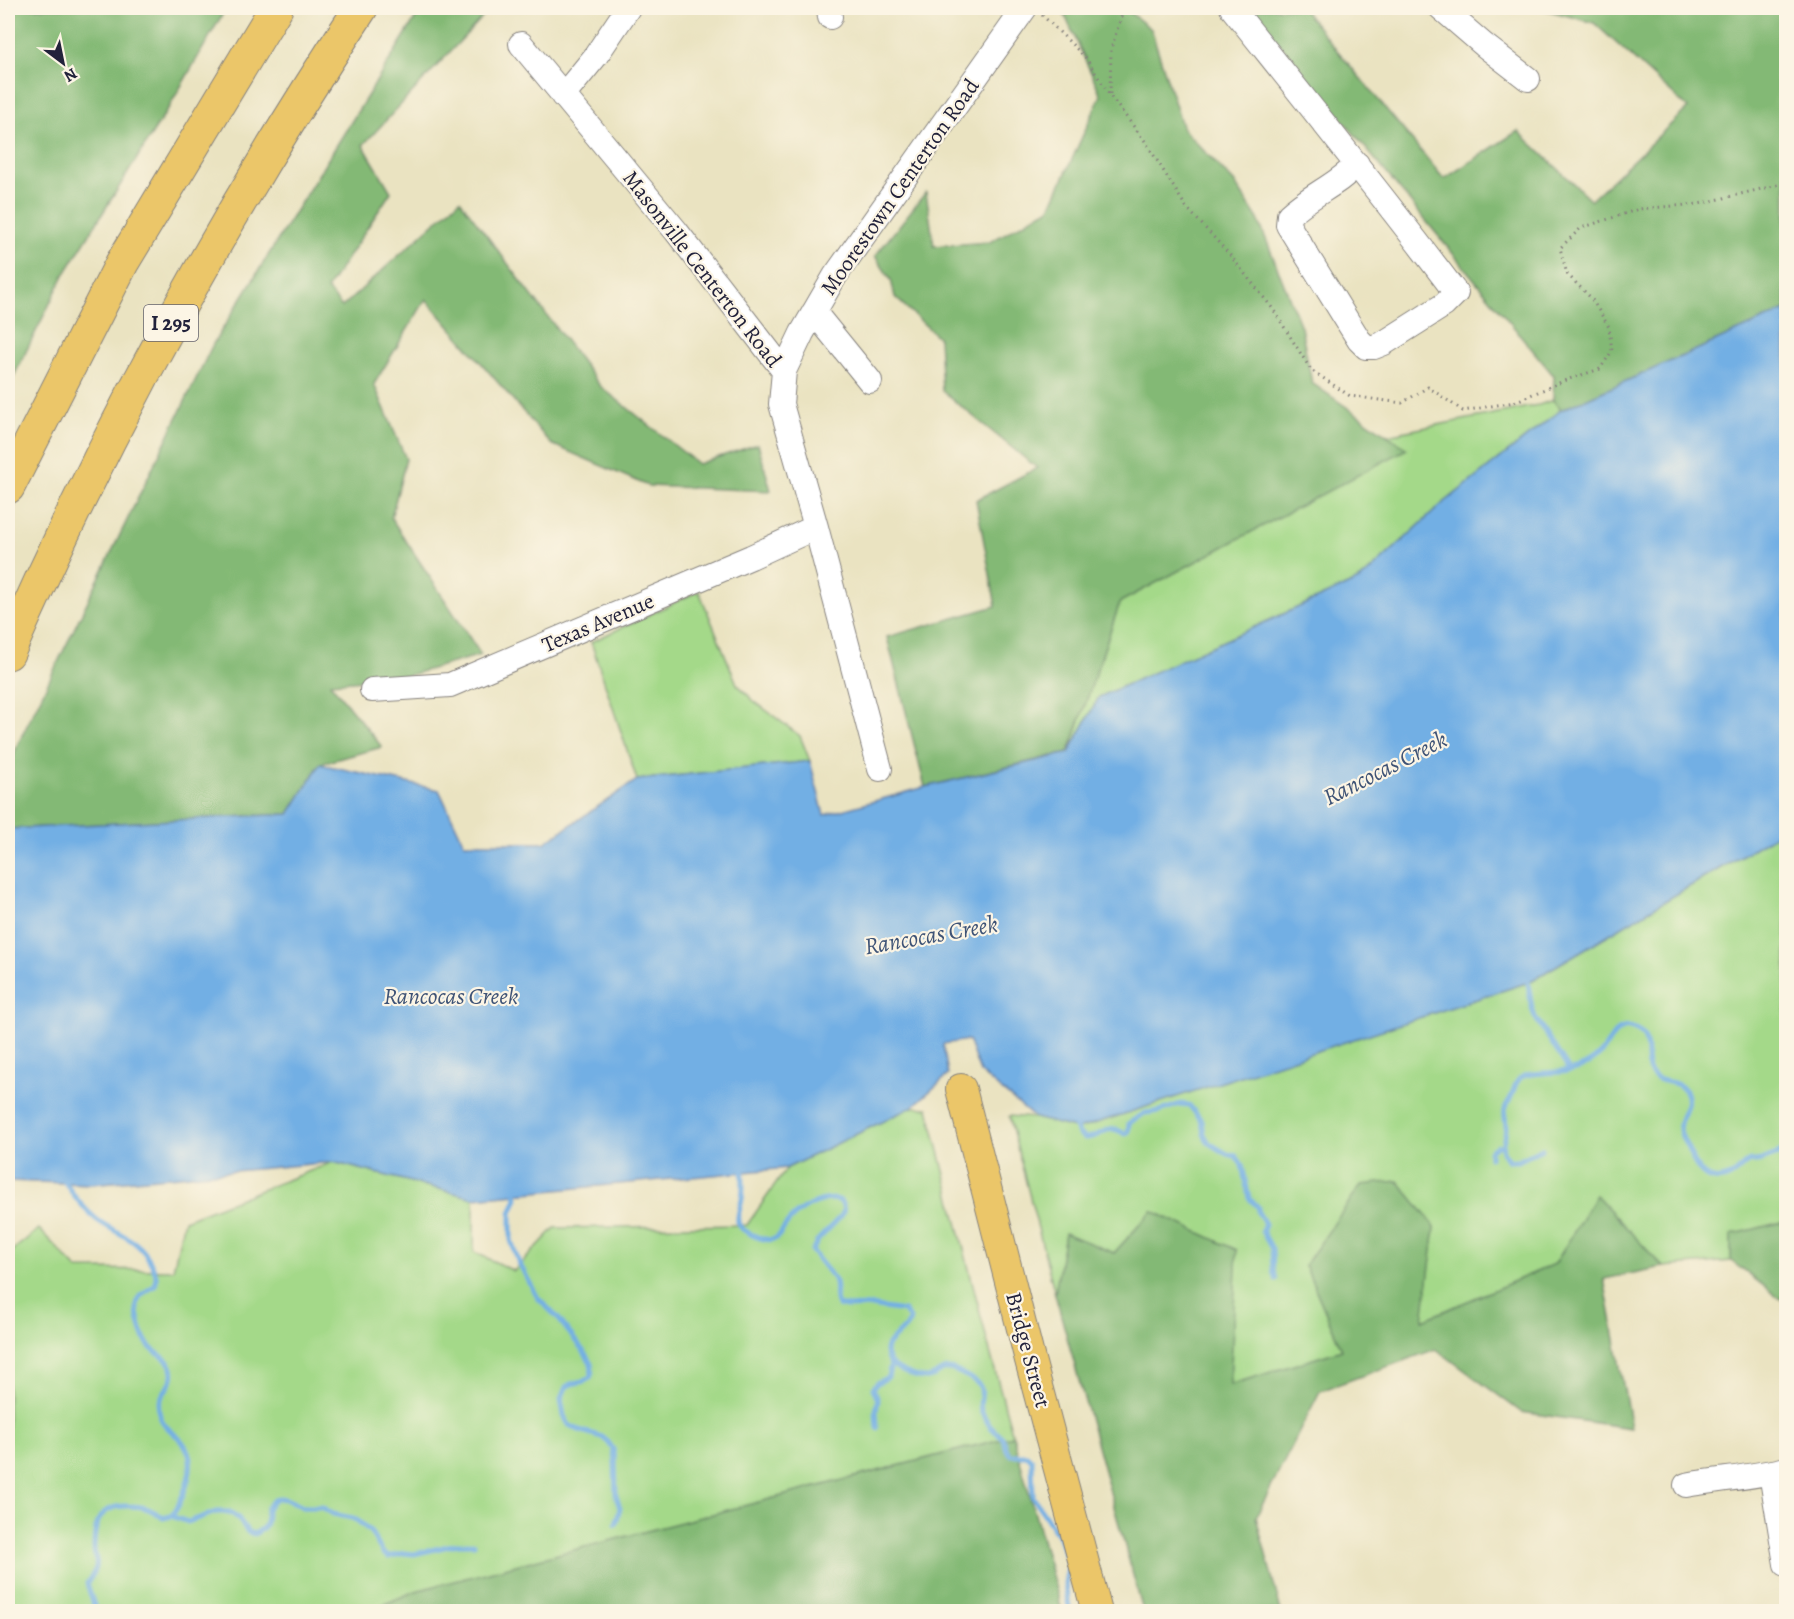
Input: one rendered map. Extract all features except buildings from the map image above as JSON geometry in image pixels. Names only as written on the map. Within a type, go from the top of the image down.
[{"type":"highway","points":[[8,487],[123,264],[276,8]]},
{"type":"highway","name":"I 295","points":[[8,653],[72,514],[170,326],[246,193],[361,8]]},
{"type":"main road","name":"Bridge Street","points":[[961,1089],[1097,1611]]},
{"type":"street","points":[[563,96],[596,57],[628,8]]},
{"type":"street","name":"Moorestown Centerton Road","points":[[784,371],[790,355],[835,276],[1025,8]]},
{"type":"street","points":[[1232,8],[1357,164],[1456,293],[1444,305],[1374,347],[1366,347],[1359,340],[1288,225],[1289,215],[1297,207],[1337,182],[1357,164]]},
{"type":"street","points":[[1441,8],[1528,79]]},
{"type":"street","name":"Masonville Centerton Road","points":[[521,44],[676,231],[784,371],[781,404],[880,770]]},
{"type":"street","points":[[814,312],[870,381]]},
{"type":"street","name":"Texas Avenue","points":[[372,690],[450,685],[752,557],[816,527]]},
{"type":"street","points":[[1686,1485],[1779,1471],[1786,1564]]},
{"type":"path","points":[[1110,96],[1111,49],[1124,8]]},
{"type":"green space","points":[[8,8],[226,8],[169,107],[64,275],[8,388]]},
{"type":"green space","points":[[422,8],[491,8],[363,145],[391,192],[327,289],[342,307],[460,200],[600,386],[698,464],[758,444],[771,491],[648,486],[551,444],[426,299],[374,384],[406,459],[391,518],[481,655],[406,676],[330,683],[382,747],[320,764],[289,814],[8,829],[8,772],[17,746],[213,344]]},
{"type":"green space","points":[[1065,8],[1124,8],[1151,29],[1183,129],[1234,182],[1258,219],[1301,327],[1312,383],[1407,449],[1120,602],[1069,752],[925,787],[887,637],[996,606],[976,500],[1037,468],[942,391],[939,338],[895,297],[891,280],[875,256],[926,192],[934,246],[990,242],[1050,208],[1101,95],[1063,11]]},
{"type":"green space","points":[[1250,8],[1302,8],[1444,179],[1518,131],[1591,200],[1688,108],[1594,23],[1539,8],[1786,8],[1786,310],[1561,410],[1553,400],[1554,376]]},
{"type":"green space","points":[[1553,400],[1561,410],[1441,505],[1361,579],[1099,697],[1069,752],[1120,602],[1406,449],[1387,435],[1539,405]]},
{"type":"green space","points":[[699,591],[737,684],[754,701],[800,736],[810,761],[637,780],[591,642]]},
{"type":"green space","points":[[1786,829],[1786,1221],[1731,1235],[1731,1261],[1663,1267],[1596,1196],[1555,1264],[1422,1321],[1435,1227],[1305,1265],[1342,1350],[1229,1385],[1152,1211],[1114,1253],[1065,1234],[1055,1294],[1009,1116],[1035,1118],[1078,1129],[1529,982]]},
{"type":"green space","points":[[912,1107],[928,1108],[1013,1436],[416,1591],[368,1611],[8,1612],[8,1254],[39,1229],[77,1269],[173,1270],[184,1220],[333,1162],[474,1198],[474,1252],[514,1271],[555,1228],[747,1225],[787,1168]]},
{"type":"green space","points":[[1398,1181],[1435,1227],[1423,1320],[1555,1264],[1596,1195],[1663,1267],[1604,1279],[1631,1428],[1521,1412],[1436,1349],[1320,1391],[1256,1517],[1281,1611],[1143,1611],[1055,1294],[1065,1233],[1114,1253],[1152,1211],[1237,1250],[1230,1385],[1342,1350],[1305,1265],[1361,1185]]},
{"type":"green space","points":[[1786,1221],[1786,1303],[1731,1261],[1731,1235]]},
{"type":"green space","points":[[1013,1436],[1062,1611],[368,1611],[416,1591]]},
{"type":"water","name":"Rancocas Creek","points":[[1786,310],[1786,829],[1529,982],[1078,1129],[1035,1118],[980,1072],[968,1040],[943,1044],[948,1075],[912,1107],[787,1168],[474,1198],[333,1162],[91,1184],[8,1181],[8,829],[289,814],[320,764],[439,790],[464,843],[544,843],[637,780],[810,761],[824,815],[925,787],[1069,753],[1099,697],[1361,579],[1441,505],[1561,410]]},
{"type":"waterway","points":[[1527,977],[1535,1017],[1569,1070]]},
{"type":"waterway","points":[[1542,1149],[1518,1161],[1509,1161],[1503,1151],[1506,1132],[1505,1109],[1517,1081],[1527,1075],[1569,1071],[1584,1066],[1601,1054],[1618,1030],[1631,1028],[1638,1030],[1645,1039],[1651,1073],[1661,1080],[1678,1084],[1686,1093],[1687,1103],[1680,1124],[1681,1133],[1694,1162],[1706,1176],[1712,1179],[1726,1178],[1748,1162],[1759,1161],[1786,1150]]},
{"type":"waterway","points":[[1073,1124],[1079,1134],[1085,1138],[1113,1129],[1125,1134],[1128,1132],[1129,1123],[1145,1113],[1180,1104],[1189,1105],[1202,1121],[1204,1134],[1209,1143],[1227,1154],[1236,1156],[1242,1165],[1249,1198],[1258,1207],[1258,1212],[1265,1224],[1262,1231],[1272,1249],[1273,1271],[1276,1279]]},
{"type":"waterway","points":[[1490,1158],[1490,1151],[1497,1146],[1502,1146]]},
{"type":"waterway","points":[[742,1166],[743,1190],[738,1222],[743,1229],[759,1238],[774,1239],[803,1209],[817,1202],[839,1200],[844,1207],[842,1215],[818,1240],[812,1251],[834,1279],[838,1305],[870,1306],[904,1311],[910,1319],[905,1328],[887,1347],[886,1352],[890,1363],[906,1373],[924,1378],[946,1369],[952,1370],[970,1378],[980,1386],[981,1410],[989,1425],[1002,1437],[1011,1455],[1027,1455],[1032,1460],[1033,1497],[1059,1537],[1067,1559],[1065,1585],[1070,1612]]},
{"type":"waterway","points":[[63,1179],[96,1219],[140,1247],[155,1271],[155,1285],[140,1296],[138,1315],[141,1330],[148,1344],[171,1366],[172,1378],[160,1400],[159,1412],[164,1423],[183,1442],[190,1459],[187,1484],[179,1505],[171,1516]]},
{"type":"waterway","points":[[515,1190],[517,1198],[511,1213],[511,1240],[518,1261],[538,1298],[558,1318],[591,1364],[590,1378],[566,1387],[561,1399],[564,1416],[569,1425],[602,1437],[613,1449],[616,1496],[620,1508],[616,1524]]},
{"type":"waterway","points":[[877,1428],[878,1400],[873,1388],[888,1377],[891,1364]]},
{"type":"waterway","points":[[96,1612],[87,1583],[96,1565],[95,1531],[100,1517],[111,1508],[119,1506],[143,1507],[163,1518],[171,1516],[188,1522],[216,1512],[230,1512],[238,1518],[248,1532],[254,1534],[266,1524],[267,1508],[279,1498],[303,1507],[322,1507],[333,1514],[358,1521],[370,1531],[383,1553],[388,1557],[404,1553],[414,1554],[457,1544],[474,1544]]}]
